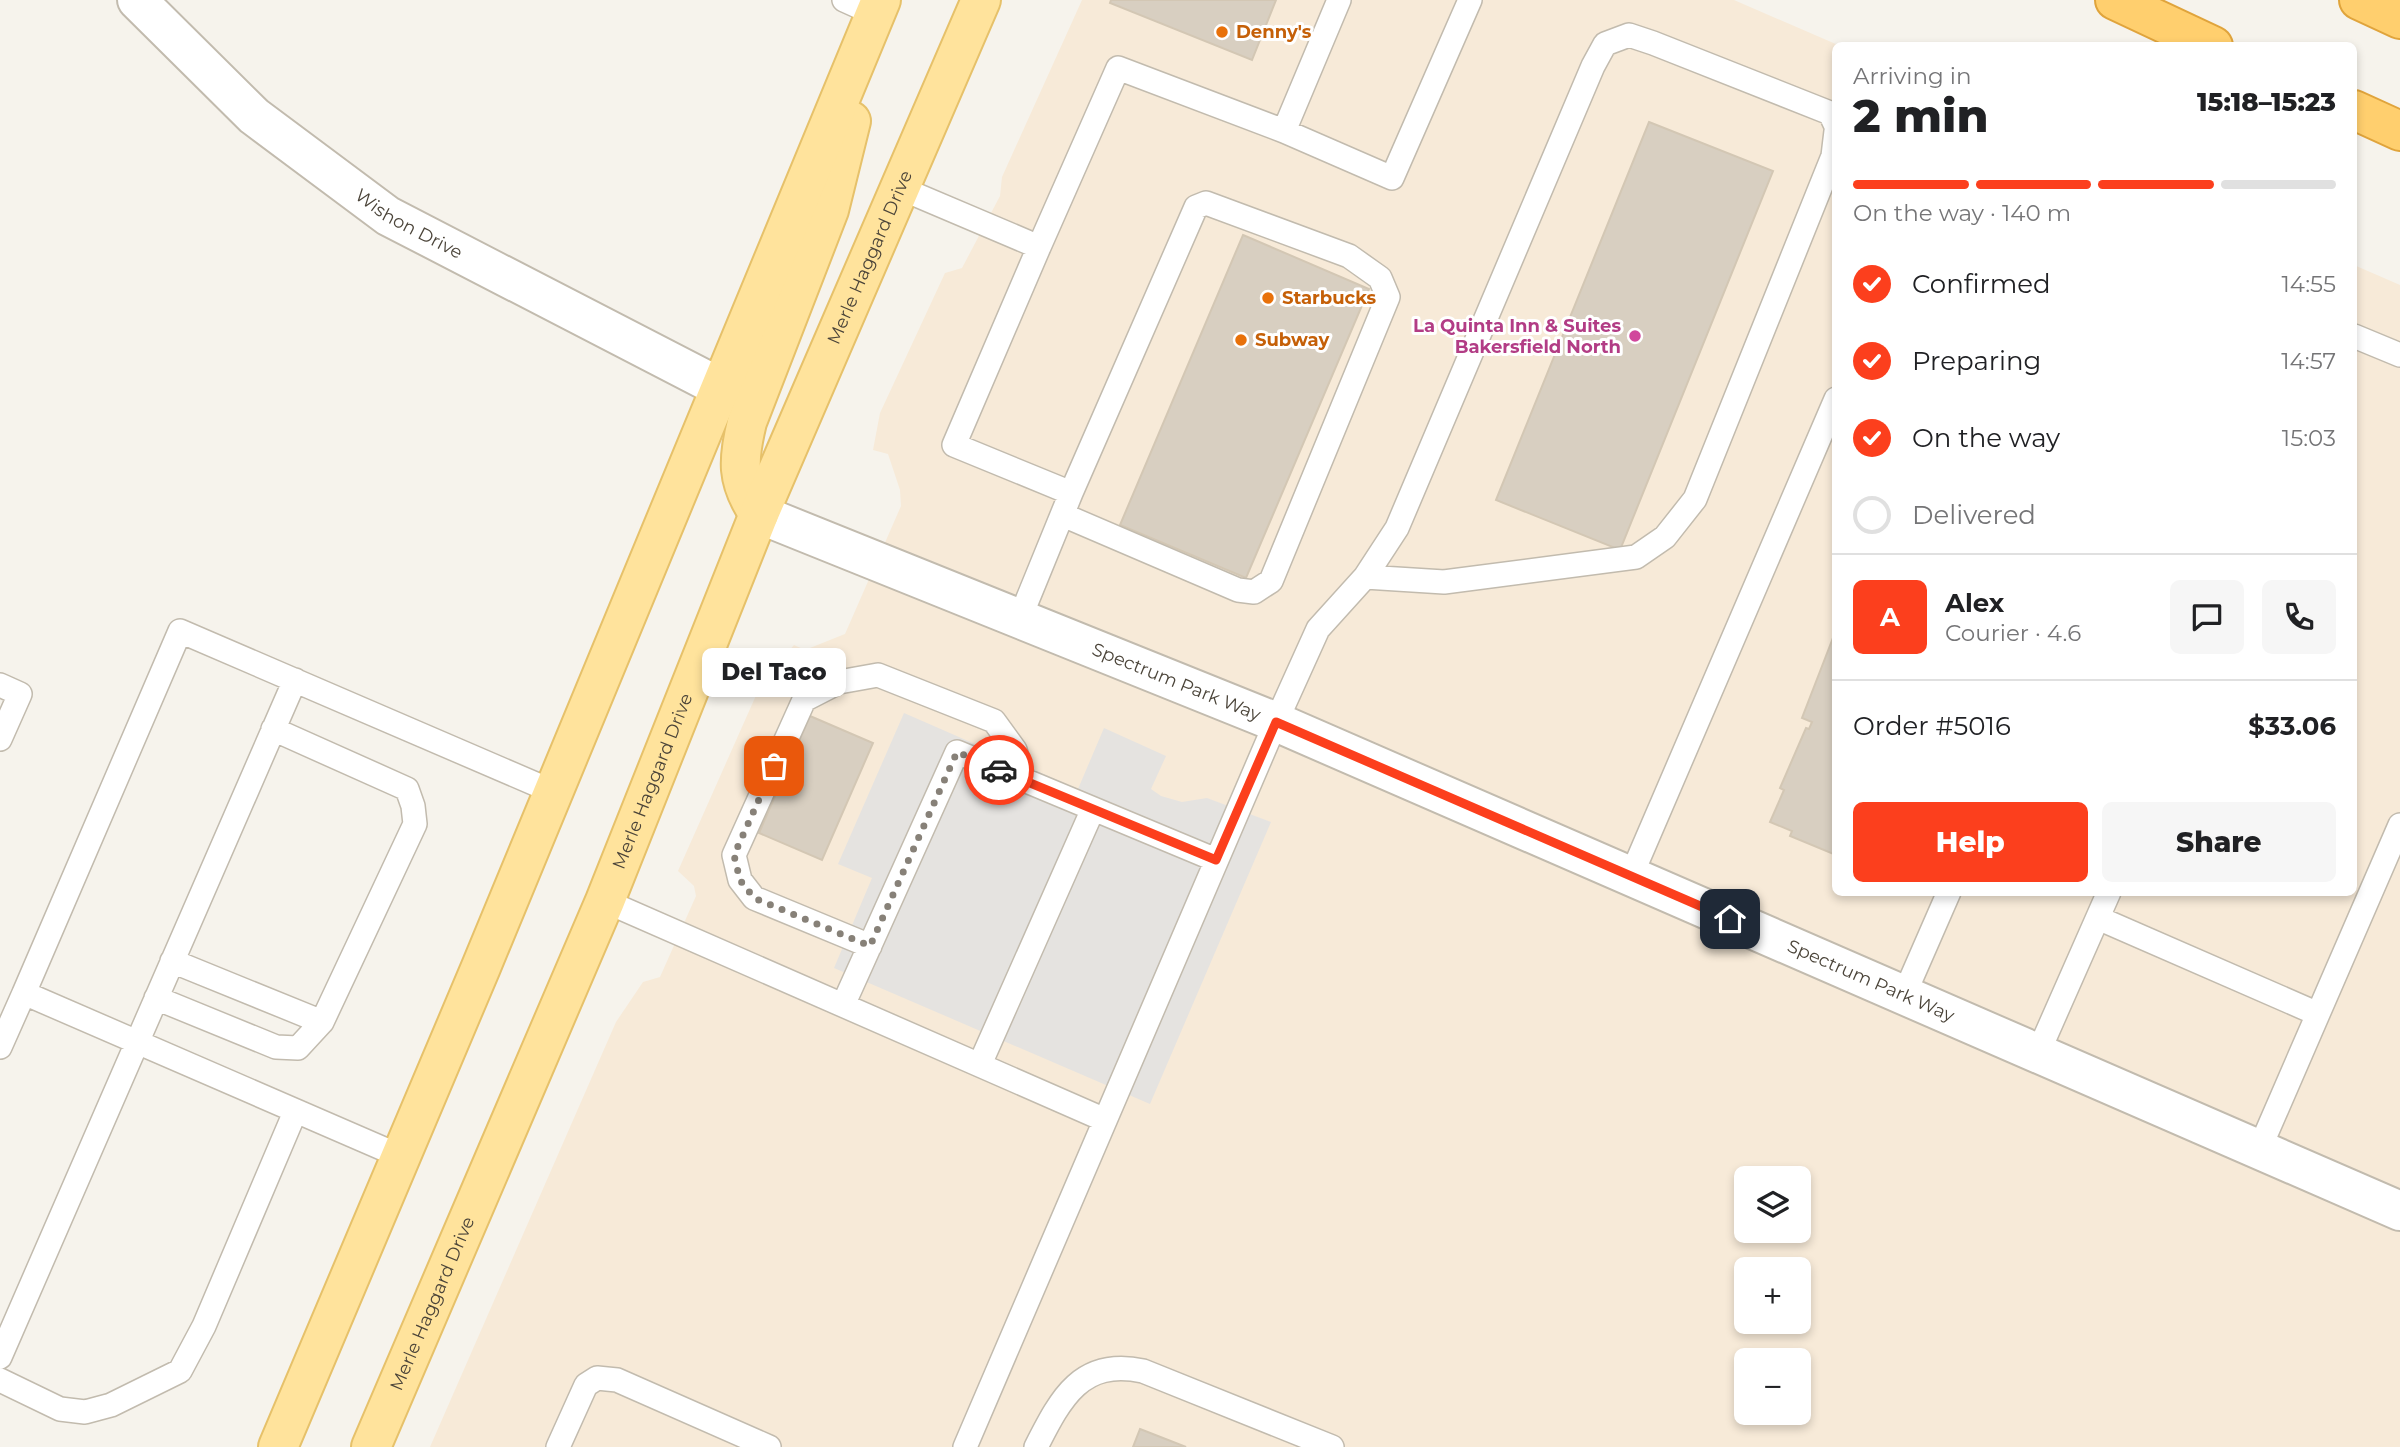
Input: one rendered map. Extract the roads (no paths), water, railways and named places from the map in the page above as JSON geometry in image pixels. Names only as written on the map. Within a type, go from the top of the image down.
[{"type":"highway","points":[[2115,0],[2204,42]]},
{"type":"highway","points":[[2359,0],[2400,19]]},
{"type":"highway","points":[[2357,111],[2400,131]]},
{"type":"main road","name":"Merle Haggard Drive","points":[[371,1447],[605,901],[759,514],[981,0]]},
{"type":"main road","points":[[278,1447],[721,388],[867,12]]},
{"type":"main road","points":[[759,514],[746,495],[741,476],[741,450],[747,422],[829,210],[847,144],[867,12]]},
{"type":"street","name":"Wishon Drive","points":[[136,0],[254,116],[388,216],[721,388]]},
{"type":"street","name":"Spectrum Park Way","points":[[759,514],[1276,722],[2400,1211]]},
{"type":"lane","points":[[1284,131],[1339,0]]},
{"type":"lane","points":[[1020,618],[1067,504],[1196,207],[1206,203],[1349,256],[1380,278],[1388,297],[1271,581],[1254,592],[1238,590],[1067,504],[954,445],[1118,68],[1284,131],[1392,178],[1470,0]]},
{"type":"lane","points":[[965,1447],[1216,860],[1318,629],[1366,577],[1397,528],[1593,66],[1605,44],[1629,35],[1830,113],[1832,118]]},
{"type":"lane","points":[[1366,577],[1444,582],[1636,557],[1665,537],[1695,499],[1832,158]]},
{"type":"lane","points":[[900,188],[1040,247]]},
{"type":"lane","points":[[2357,336],[2400,355]]},
{"type":"lane","points":[[1631,876],[1832,408]]},
{"type":"lane","points":[[0,1047],[180,631],[554,792]]},
{"type":"lane","points":[[870,946],[754,898],[740,880],[734,855],[804,700],[839,682],[878,675],[993,721],[1015,750],[1024,781]]},
{"type":"lane","points":[[0,1357],[295,680]]},
{"type":"lane","points":[[0,685],[20,694],[0,739]]},
{"type":"lane","points":[[156,998],[276,1047],[298,1048],[322,1022],[415,824],[414,806],[407,789],[273,729]]},
{"type":"lane","points":[[844,1003],[957,752],[1216,860]]},
{"type":"lane","points":[[980,1064],[1093,809]]},
{"type":"lane","points":[[2259,1150],[2400,825]]},
{"type":"lane","points":[[1904,995],[1947,896]]},
{"type":"lane","points":[[2038,1053],[2107,896]]},
{"type":"lane","points":[[605,901],[844,1003],[1105,1121]]},
{"type":"lane","points":[[2098,918],[2318,1014]]},
{"type":"lane","points":[[172,961],[322,1022]]},
{"type":"lane","points":[[24,993],[136,1044],[400,1156]]},
{"type":"lane","points":[[0,1380],[60,1409],[85,1412],[111,1405],[180,1371],[204,1325],[295,1112]]},
{"type":"lane","points":[[1036,1447],[1067,1397],[1085,1376],[1101,1368],[1124,1367],[1143,1371],[1332,1447]]},
{"type":"lane","points":[[558,1447],[586,1385],[597,1378],[617,1380],[769,1447]]},
{"type":"place","name":"Denny's","points":[[1222,32]]},
{"type":"place","name":"Starbucks","points":[[1268,298]]},
{"type":"place","name":"La Quinta Inn & Suites Bakersfield North","points":[[1635,336]]},
{"type":"place","name":"Subway","points":[[1241,340]]},
{"type":"place","name":"Del Taco","points":[[774,766]]}]
